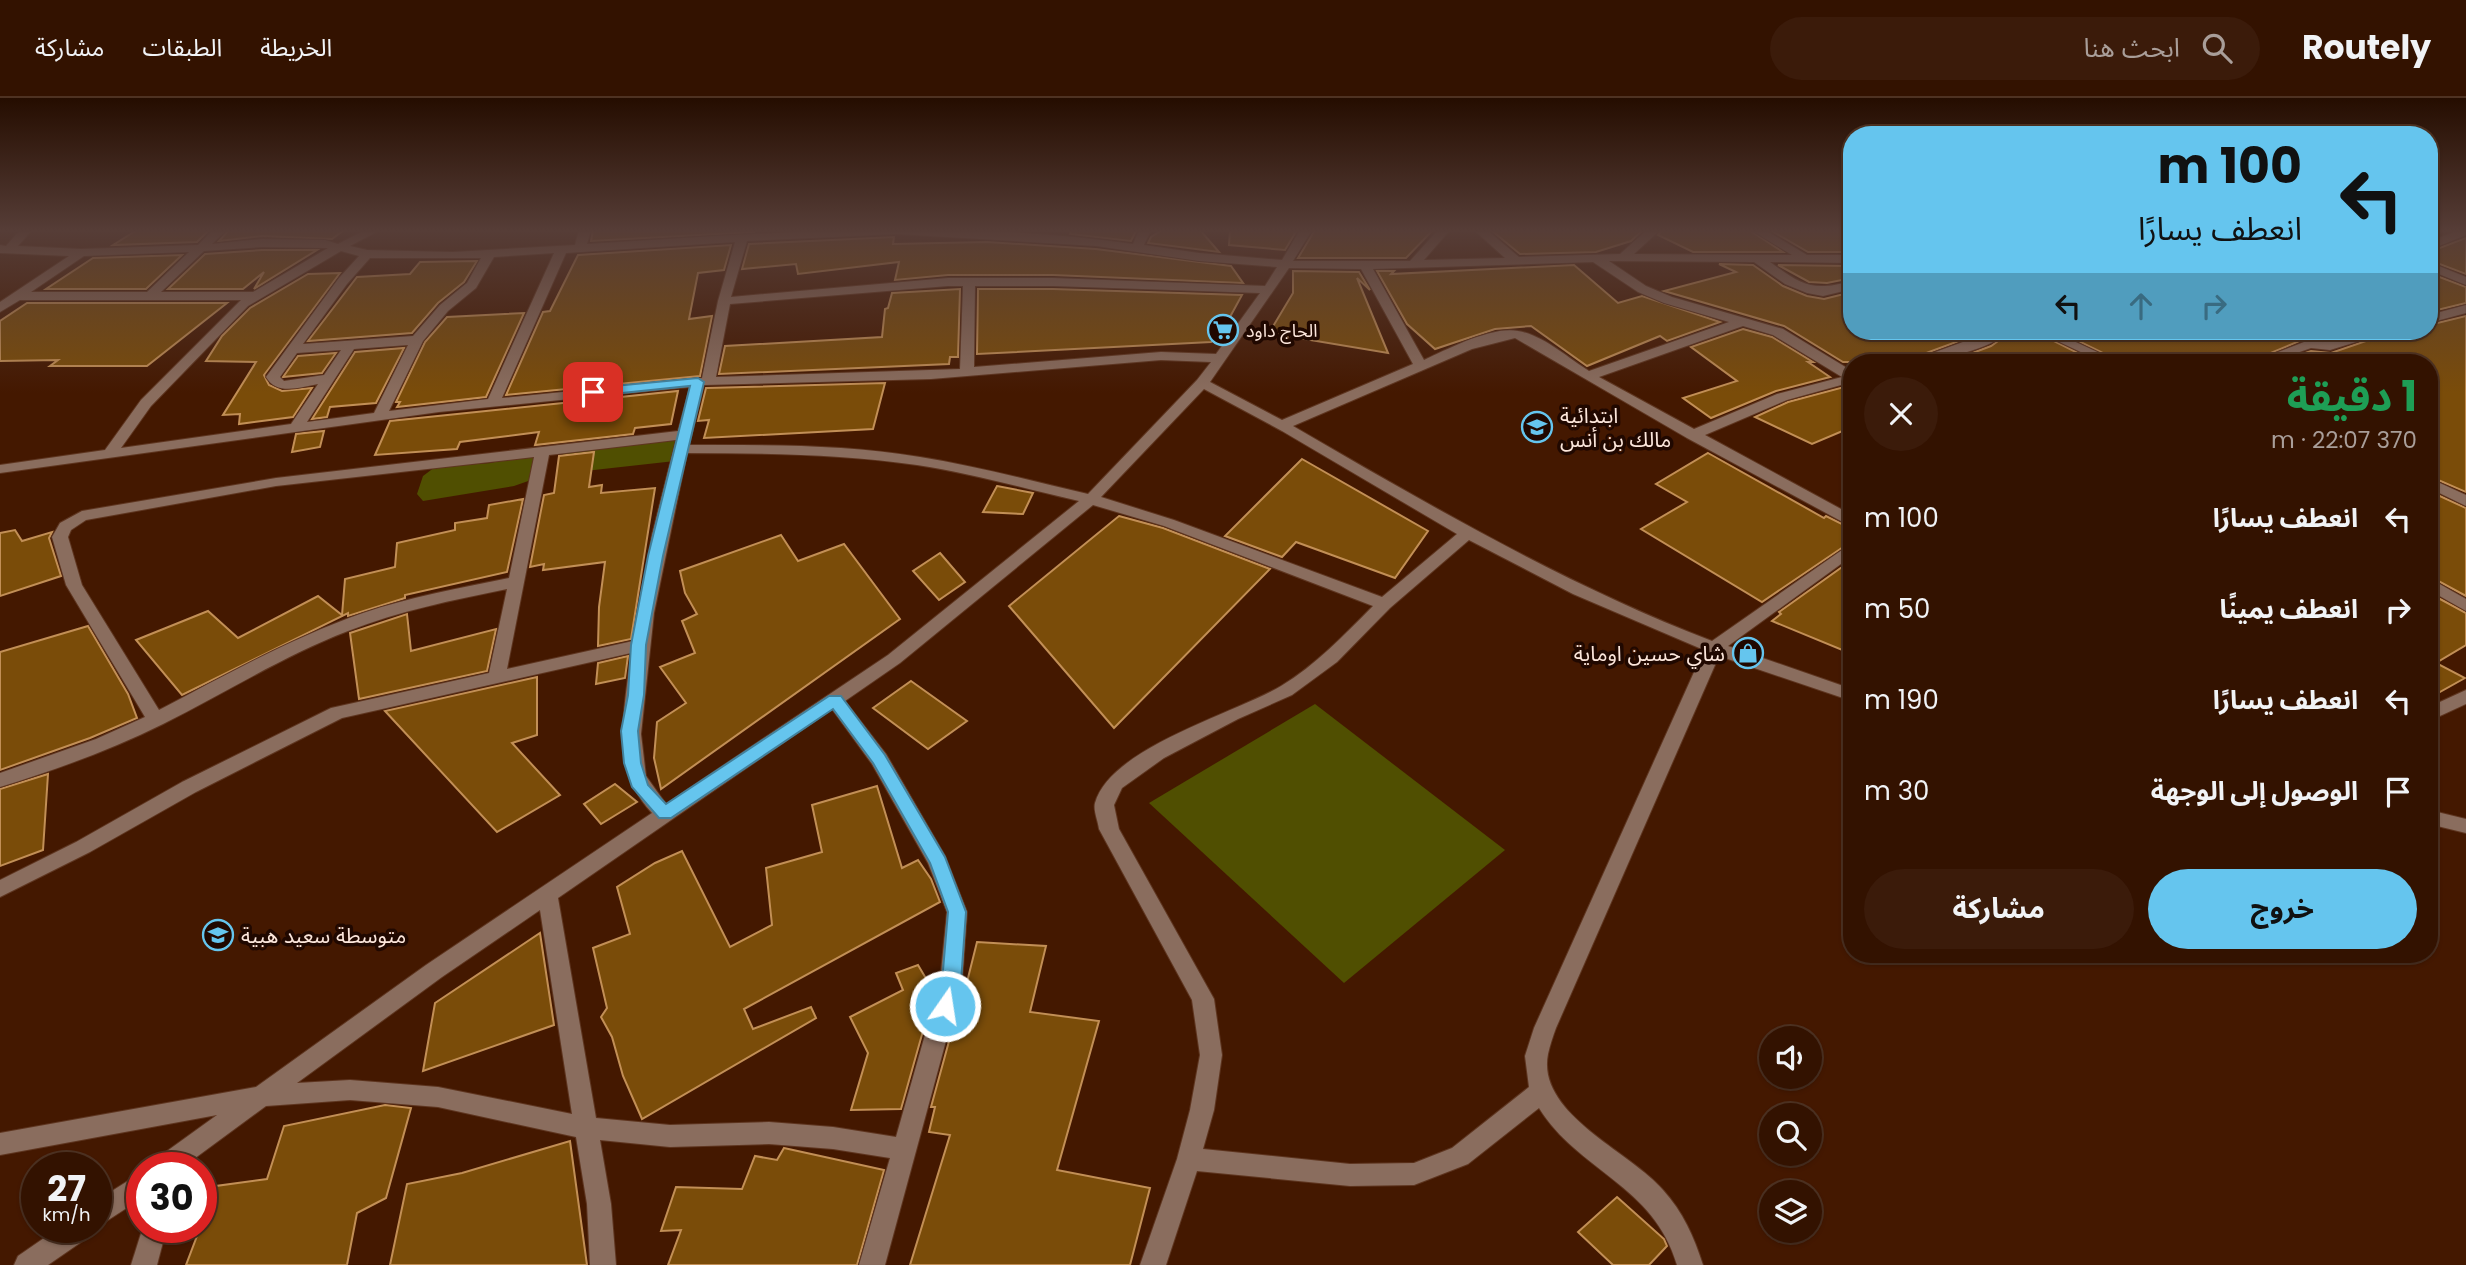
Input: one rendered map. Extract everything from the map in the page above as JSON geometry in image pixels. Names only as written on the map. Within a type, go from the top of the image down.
[{"type":"street","points":[[0,308],[35,284]]},
{"type":"street","points":[[150,296],[162,284]]},
{"type":"street","points":[[110,453],[146,403],[244,303],[275,284]]},
{"type":"street","points":[[327,380],[281,385],[273,376],[341,284]]},
{"type":"street","points":[[379,416],[417,340],[444,307],[472,284]]},
{"type":"street","points":[[493,403],[546,284]]},
{"type":"street","points":[[665,814],[640,787],[633,763],[629,731],[636,695],[639,645],[682,442],[703,381],[729,284]]},
{"type":"street","points":[[724,301],[898,284]]},
{"type":"street","points":[[967,372],[970,284]]},
{"type":"street","points":[[1062,284],[1269,290]]},
{"type":"street","points":[[189,1152],[434,971],[835,700],[915,642],[1091,499],[1202,383],[1273,284]]},
{"type":"street","points":[[1375,284],[1420,365]]},
{"type":"street","points":[[1637,284],[1655,294],[1778,332],[1843,372]]},
{"type":"street","points":[[1796,284],[1814,292],[1834,293],[1843,289]]},
{"type":"street","points":[[18,296],[255,296]]},
{"type":"street","points":[[2438,317],[2466,309]]},
{"type":"street","points":[[1588,376],[1744,321]]},
{"type":"street","points":[[1282,425],[1420,365],[1490,339],[1516,334],[1530,339],[1588,376],[1843,517]]},
{"type":"street","points":[[294,349],[417,340]]},
{"type":"street","points":[[1947,354],[1982,340]]},
{"type":"street","points":[[2062,340],[2094,354]]},
{"type":"street","points":[[2276,354],[2307,340]]},
{"type":"street","points":[[2319,340],[2330,346],[2352,340]]},
{"type":"street","points":[[298,425],[350,345]]},
{"type":"street","points":[[0,469],[298,425],[703,381],[967,372],[1135,357],[1222,358]]},
{"type":"street","points":[[1692,435],[1782,397],[1843,380]]},
{"type":"street","points":[[1202,383],[1282,425],[1468,533],[1572,585],[1714,648],[1843,692]]},
{"type":"street","points":[[156,720],[74,585],[60,537],[68,523],[82,516],[276,482],[542,450],[682,442],[727,447],[856,453],[920,461],[1091,499],[1169,523],[1384,604]]},
{"type":"street","points":[[497,676],[542,450]]},
{"type":"street","points":[[2438,487],[2466,501]]},
{"type":"street","points":[[1153,1265],[1189,1160],[1202,1110],[1211,1055],[1203,999],[1109,828],[1104,805],[1115,783],[1157,752],[1286,691],[1331,657],[1384,604],[1468,533]]},
{"type":"street","points":[[1689,1265],[1682,1238],[1654,1197],[1558,1118],[1541,1091],[1536,1056],[1545,1028],[1714,648],[1843,555]]},
{"type":"street","points":[[0,780],[102,744],[156,720],[308,643],[368,617],[424,601],[516,582]]},
{"type":"street","points":[[2438,589],[2466,606]]},
{"type":"street","points":[[0,889],[314,722],[356,707],[639,645]]},
{"type":"street","points":[[2438,710],[2466,696]]},
{"type":"street","points":[[835,700],[879,759],[938,862],[957,912],[951,982],[872,1265]]},
{"type":"street","points":[[2438,819],[2466,827]]},
{"type":"street","points":[[547,893],[599,1204],[603,1265]]},
{"type":"street","points":[[0,1144],[264,1096],[350,1090],[438,1097],[586,1128],[670,1136],[769,1133],[833,1138],[905,1149]]},
{"type":"street","points":[[1189,1160],[1350,1175],[1414,1174],[1460,1156],[1541,1091]]},
{"type":"street","points":[[27,1265],[58,1243]]},
{"type":"street","points":[[144,1265],[150,1243]]},
{"type":"shaded area","points":[[677,440],[675,461],[558,474],[564,452]]},
{"type":"shaded area","points":[[512,457],[537,457],[534,479],[514,486],[423,501],[417,494],[423,476],[435,467],[491,463]]},
{"type":"shaded area","points":[[1315,704],[1505,850],[1344,983],[1149,803]]},
{"type":"building","points":[[53,284],[151,284],[146,289],[46,289]]},
{"type":"building","points":[[173,284],[249,284],[243,289],[168,289]]},
{"type":"building","points":[[290,284],[331,284],[264,375],[269,385],[282,391],[312,388],[293,417],[239,424],[240,414],[223,415],[256,362],[206,361],[222,336],[250,308]]},
{"type":"building","points":[[351,284],[461,284],[438,303],[412,333],[308,341]]},
{"type":"building","points":[[563,284],[696,284],[689,319],[712,316],[700,376],[506,395],[543,312],[550,311]]},
{"type":"building","points":[[1293,284],[1360,284],[1388,353],[1269,333],[1293,293]]},
{"type":"building","points":[[1385,284],[1597,284],[1618,303],[1642,296],[1720,322],[1667,341],[1660,336],[1587,366],[1531,326],[1495,329],[1435,349],[1407,324]]},
{"type":"building","points":[[1689,284],[1781,284],[1807,296],[1824,299],[1843,294],[1843,340],[1962,340],[1924,354],[1843,354],[1843,362],[1784,326],[1664,291]]},
{"type":"building","points":[[2438,284],[2466,287],[2466,303],[2438,310]]},
{"type":"building","points":[[960,289],[958,357],[950,357],[949,364],[719,374],[725,346],[882,337],[885,309],[888,308],[892,293]]},
{"type":"building","points":[[978,289],[1242,295],[1219,337],[1211,342],[977,354]]},
{"type":"building","points":[[27,303],[227,303],[147,366],[50,366],[58,360],[0,361],[0,321]]},
{"type":"building","points":[[524,313],[486,397],[397,407],[400,402],[396,402],[425,342],[447,317]]},
{"type":"building","points":[[2466,316],[2466,492],[2438,480],[2438,354],[2302,354],[2311,351],[2331,353],[2369,340],[2438,340],[2438,323]]},
{"type":"building","points":[[1743,329],[1772,337],[1813,362],[1808,362],[1830,377],[1776,391],[1711,418],[1683,398],[1737,381],[1691,347]]},
{"type":"building","points":[[1999,340],[2052,340],[2080,354],[1970,354]]},
{"type":"building","points":[[2076,340],[2302,340],[2268,354],[2105,354]]},
{"type":"building","points":[[404,348],[376,403],[330,407],[327,417],[312,419],[355,352]]},
{"type":"building","points":[[336,353],[322,373],[283,377],[298,356]]},
{"type":"building","points":[[885,383],[873,429],[704,438],[709,420],[698,421],[706,388]]},
{"type":"building","points":[[1843,387],[1843,431],[1812,444],[1755,417],[1788,402]]},
{"type":"building","points":[[678,391],[671,424],[635,428],[633,434],[535,445],[539,432],[460,442],[457,449],[375,455],[390,421]]},
{"type":"building","points":[[324,431],[320,447],[292,452],[296,434]]},
{"type":"building","points":[[594,452],[589,487],[602,485],[601,493],[655,488],[631,639],[598,646],[599,607],[605,562],[543,570],[544,564],[530,567],[544,495],[554,493],[559,456]]},
{"type":"building","points":[[1708,453],[1824,518],[1826,516],[1843,524],[1843,547],[1762,602],[1641,529],[1687,502],[1656,484]]},
{"type":"building","points":[[1302,459],[1428,531],[1395,578],[1296,542],[1282,557],[1225,536]]},
{"type":"building","points":[[997,486],[1033,493],[1023,514],[983,512]]},
{"type":"building","points":[[2438,495],[2466,508],[2466,596],[2438,581]]},
{"type":"building","points":[[523,499],[507,572],[405,595],[405,598],[348,616],[348,613],[182,695],[136,640],[208,611],[238,638],[318,596],[342,615],[345,579],[395,567],[397,543],[455,530],[455,523],[487,518],[489,505]]},
{"type":"building","points":[[1119,516],[1163,528],[1270,569],[1114,728],[1009,606]]},
{"type":"building","points":[[15,530],[22,541],[52,532],[49,538],[61,576],[0,596],[0,533]]},
{"type":"building","points":[[781,535],[798,561],[844,544],[900,619],[661,789],[654,758],[657,722],[686,703],[660,667],[695,653],[682,621],[697,614],[685,593],[680,571]]},
{"type":"building","points":[[940,553],[965,582],[939,600],[913,571]]},
{"type":"building","points":[[1843,566],[1843,650],[1772,621],[1781,614],[1779,612]]},
{"type":"building","points":[[2438,598],[2466,613],[2466,645],[2438,662]]},
{"type":"building","points":[[407,614],[411,651],[496,629],[487,671],[359,699],[350,633]]},
{"type":"building","points":[[88,626],[128,694],[137,718],[0,770],[0,652]]},
{"type":"building","points":[[628,656],[625,678],[596,684],[598,663]]},
{"type":"building","points":[[2438,664],[2465,678],[2438,693]]},
{"type":"building","points":[[537,677],[537,735],[512,743],[560,795],[497,832],[385,711]]},
{"type":"building","points":[[911,681],[967,721],[928,749],[873,708]]},
{"type":"building","points":[[48,774],[43,850],[0,866],[0,789]]},
{"type":"building","points":[[615,784],[637,802],[601,824],[584,804]]},
{"type":"building","points":[[877,786],[902,868],[918,860],[931,879],[940,902],[744,1009],[753,1029],[811,1007],[816,1018],[642,1119],[623,1076],[612,1037],[601,1017],[607,1008],[593,948],[630,934],[617,887],[655,863],[682,851],[730,947],[772,925],[766,868],[822,852],[812,805]]},
{"type":"building","points":[[540,933],[554,1025],[423,1071],[435,1003]]},
{"type":"building","points":[[977,942],[1046,946],[1030,1012],[1099,1021],[1057,1170],[1150,1188],[1130,1265],[910,1265],[950,1135],[929,1132],[935,1107],[931,1107],[954,1023],[956,1026]]},
{"type":"building","points":[[918,965],[934,992],[901,1109],[851,1110],[868,1053],[850,1017],[903,990],[896,973]]},
{"type":"building","points":[[385,1105],[411,1108],[386,1198],[357,1213],[347,1265],[186,1265],[194,1243],[217,1243],[217,1186],[267,1179],[284,1126]]},
{"type":"building","points":[[570,1141],[587,1265],[390,1265],[407,1184],[462,1173]]},
{"type":"building","points":[[784,1148],[884,1170],[857,1265],[668,1265],[681,1230],[661,1231],[676,1187],[742,1189],[755,1156],[777,1160]]},
{"type":"building","points":[[1617,1197],[1664,1239],[1667,1246],[1649,1265],[1613,1265],[1578,1232]]},
{"type":"place","name":"الحاج داود","points":[[1223,330]]},
{"type":"place","name":"ابتدائية مالك بن أنس","points":[[1537,427]]},
{"type":"place","name":"شاي حسين اوماية","points":[[1748,653]]},
{"type":"place","name":"متوسطة سعيد هبية","points":[[218,935]]},
{"type":"route","points":[[593,392],[698,382],[656,556],[639,645],[636,695],[629,731],[633,763],[640,787],[665,814],[835,700],[879,759],[938,862],[957,912],[951,982],[945,1006]]}]
